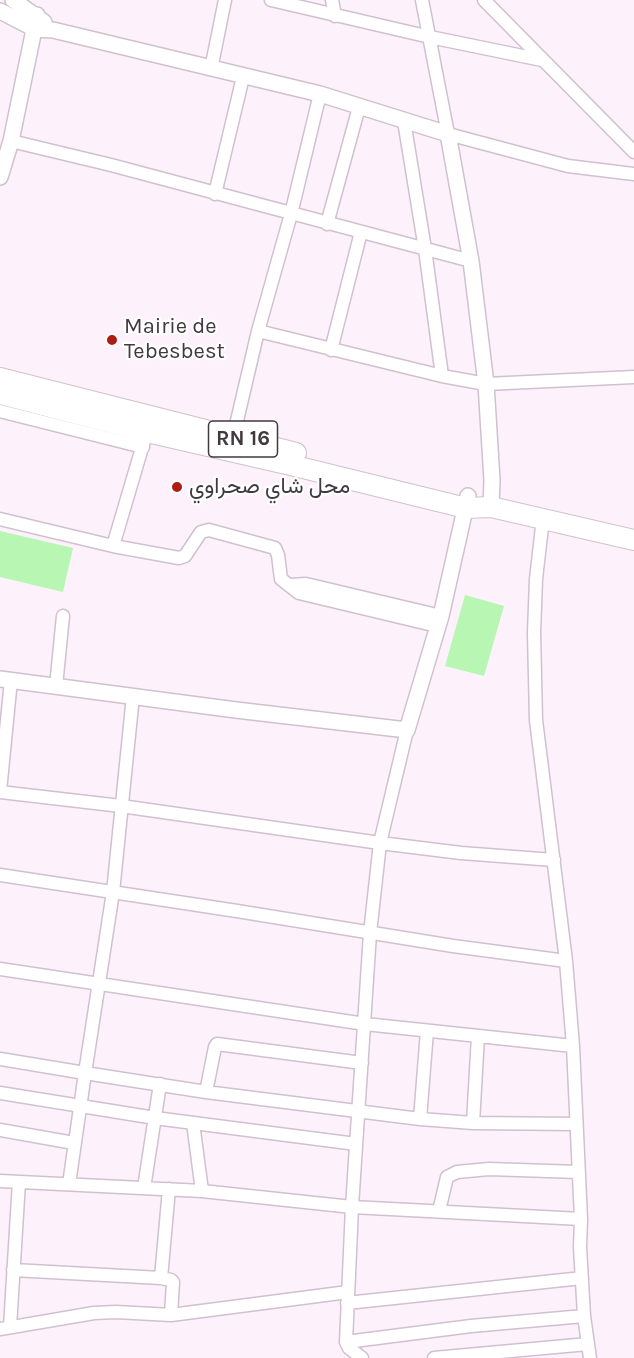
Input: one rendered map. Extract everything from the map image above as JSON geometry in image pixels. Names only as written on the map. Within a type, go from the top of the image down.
[{"type":"main road","name":"RN 16","points":[[0,378],[27,393],[147,432],[232,444],[634,540]]},
{"type":"main road","name":"RN 16","points":[[0,393],[27,393]]},
{"type":"street","points":[[13,0],[36,22]]},
{"type":"street","points":[[211,69],[225,0]]},
{"type":"street","points":[[271,0],[542,60]]},
{"type":"street","points":[[332,0],[335,16]]},
{"type":"street","points":[[362,1358],[349,1348],[346,1342],[352,1207],[370,933],[380,843],[407,730],[439,621],[477,504],[492,480],[486,384],[471,261],[422,0]]},
{"type":"street","points":[[484,0],[634,152]]},
{"type":"street","points":[[0,11],[53,30],[320,94],[448,134],[568,166],[634,174]]},
{"type":"street","points":[[0,177],[5,146],[36,22]]},
{"type":"street","points":[[215,194],[243,76]]},
{"type":"street","points":[[232,444],[258,331],[291,214],[320,94]]},
{"type":"street","points":[[327,224],[359,107]]},
{"type":"street","points":[[404,121],[425,249],[442,376]]},
{"type":"street","points":[[5,146],[215,194],[471,261]]},
{"type":"street","points":[[331,350],[361,232]]},
{"type":"street","points":[[258,331],[442,376],[486,384],[634,377]]},
{"type":"street","points":[[0,411],[147,432],[113,546]]},
{"type":"street","points":[[543,518],[536,579],[534,676],[539,753],[566,961],[573,1046],[584,1316],[590,1358]]},
{"type":"street","points":[[0,519],[113,546],[179,558],[185,556],[201,532],[208,530],[275,548],[281,579],[290,585],[306,584],[439,621]]},
{"type":"street","points":[[56,686],[63,616]]},
{"type":"street","points":[[407,730],[6,679],[0,791],[380,843],[461,853],[554,860]]},
{"type":"street","points":[[69,1184],[114,892],[133,696]]},
{"type":"street","points":[[0,875],[453,946],[566,961]]},
{"type":"street","points":[[0,969],[365,1024],[573,1046]]},
{"type":"street","points":[[420,1119],[427,1031]]},
{"type":"street","points":[[473,1124],[478,1036]]},
{"type":"street","points":[[206,1092],[217,1044],[362,1063]]},
{"type":"street","points":[[0,1059],[206,1092],[358,1113],[473,1124],[576,1124]]},
{"type":"street","points":[[144,1188],[160,1084]]},
{"type":"street","points":[[0,1093],[155,1118],[356,1143]]},
{"type":"street","points":[[193,1123],[202,1191]]},
{"type":"street","points":[[0,1130],[74,1143]]},
{"type":"street","points":[[439,1210],[447,1177],[457,1172],[489,1169],[578,1172]]},
{"type":"street","points":[[0,1181],[202,1191],[352,1207],[439,1210],[581,1220]]},
{"type":"street","points":[[19,1182],[13,1270],[5,1328],[94,1313],[171,1315],[582,1278]]},
{"type":"street","points":[[161,1278],[169,1189]]},
{"type":"street","points":[[13,1270],[161,1278],[173,1282],[171,1315]]},
{"type":"street","points":[[346,1342],[471,1326],[584,1316]]},
{"type":"street","points":[[434,1358],[490,1355],[588,1344]]},
{"type":"green space","points":[[0,531],[73,548],[63,592],[0,577]]},
{"type":"green space","points":[[465,595],[504,606],[484,676],[445,666]]},
{"type":"place","name":"Mairie de Tebesbest","points":[[112,340]]},
{"type":"place","name":"محل شاي صحراوي","points":[[177,487]]}]
